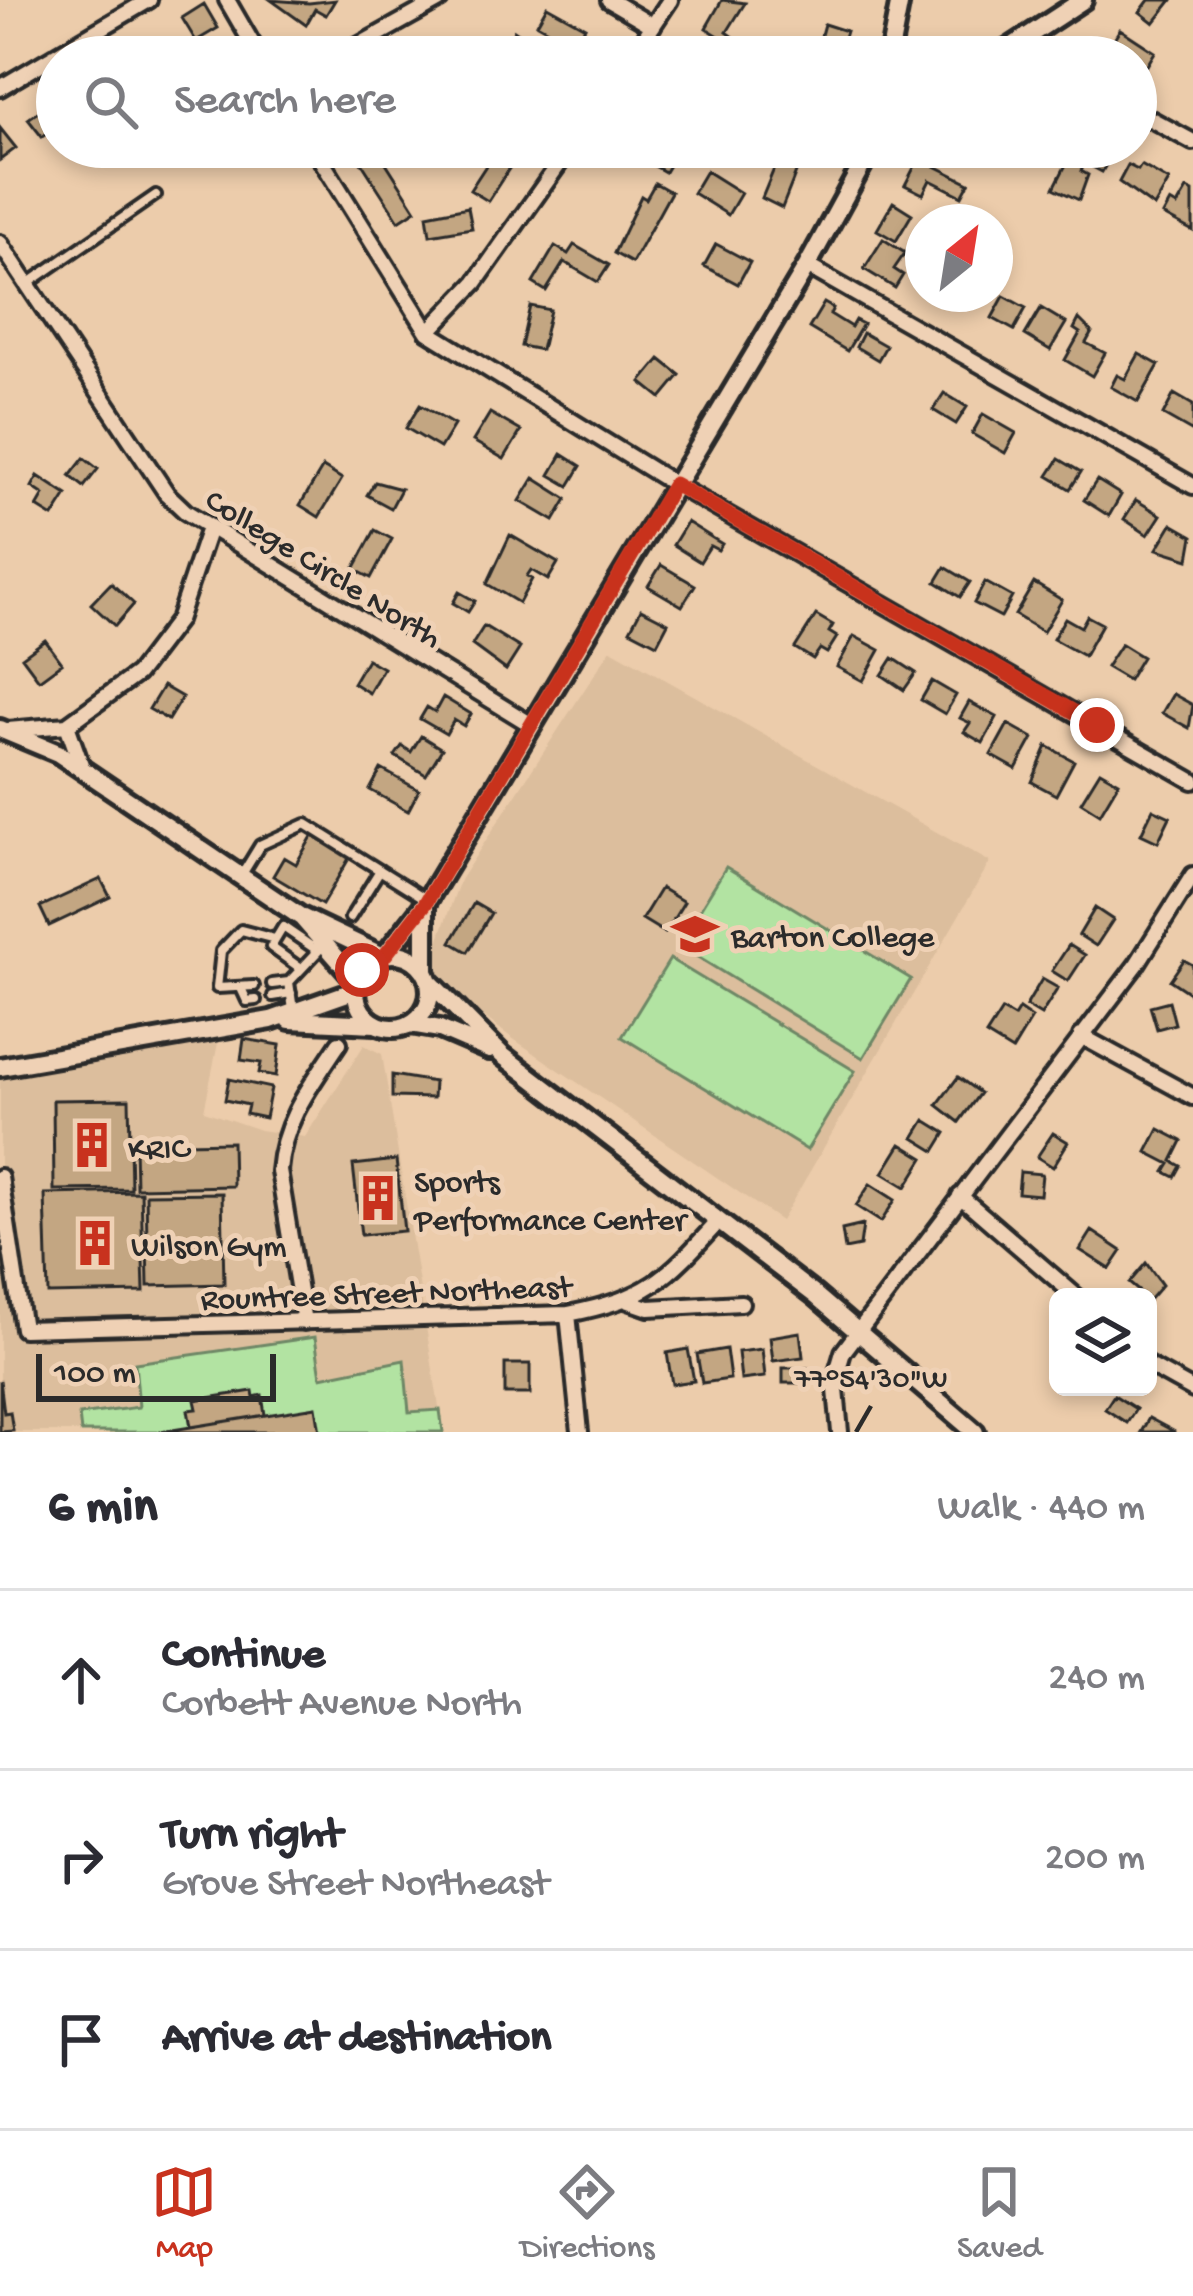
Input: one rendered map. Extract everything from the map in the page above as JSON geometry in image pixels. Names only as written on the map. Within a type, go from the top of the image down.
[{"type":"street","points":[[88,36],[149,0]]},
{"type":"street","points":[[226,0],[247,36]]},
{"type":"street","points":[[376,36],[440,0]]},
{"type":"street","points":[[609,0],[653,26]]},
{"type":"street","points":[[646,36],[670,0]]},
{"type":"street","points":[[894,36],[900,0]]},
{"type":"street","points":[[1026,36],[1083,0]]},
{"type":"street","points":[[0,88],[36,67]]},
{"type":"street","points":[[1157,122],[1193,142]]},
{"type":"street","points":[[326,168],[428,332],[674,484],[1193,781]]},
{"type":"street","points":[[428,332],[475,283],[556,168]]},
{"type":"street","points":[[0,1067],[271,1019],[356,986],[426,902],[807,266],[861,168]]},
{"type":"street","name":"College Circle North","points":[[0,243],[167,494],[208,528],[530,724]]},
{"type":"street","points":[[807,266],[1193,486]]},
{"type":"street","points":[[4,730],[67,725],[136,674],[157,652],[184,607],[208,528]]},
{"type":"street","points":[[67,725],[83,770]]},
{"type":"street","points":[[4,730],[83,770],[302,917],[383,955],[408,956],[502,1055],[858,1331],[975,1432]]},
{"type":"street","points":[[840,1432],[837,1366],[858,1331],[1162,929],[1193,874]]},
{"type":"street","points":[[411,1024],[428,1006],[426,902]]},
{"type":"street","points":[[302,917],[356,986],[359,1006],[375,1024]]},
{"type":"street","points":[[271,1019],[411,1024],[440,1029],[502,1055]]},
{"type":"street","points":[[1081,1036],[1193,1097]]},
{"type":"street","points":[[304,1322],[279,1171],[281,1147],[297,1106],[339,1043]]},
{"type":"street","name":"Rountree Street Northeast","points":[[0,1177],[23,1329],[568,1313],[626,1300],[667,1278],[718,1221]]},
{"type":"street","points":[[960,1196],[1067,1288]]},
{"type":"street","points":[[626,1300],[649,1308],[741,1303]]},
{"type":"street","points":[[568,1313],[580,1432]]},
{"type":"street","points":[[1157,1372],[1175,1385],[1193,1390]]},
{"type":"lane","points":[[27,284],[156,195]]},
{"type":"lane","points":[[241,876],[260,845],[306,824],[426,902]]},
{"type":"lane","points":[[350,919],[380,870]]},
{"type":"lane","points":[[274,996],[290,987],[300,968],[322,947],[283,927],[277,918],[284,906]]},
{"type":"lane","points":[[283,927],[271,947],[300,968]]},
{"type":"lane","points":[[254,986],[217,988],[221,951],[241,931],[275,939]]},
{"type":"lane","points":[[272,984],[290,987]]},
{"type":"lane","points":[[290,987],[293,1012]]},
{"type":"lane","points":[[241,988],[252,1000],[251,1023]]},
{"type":"shaded area","name":"Barton College","points":[[611,649],[990,862],[781,1221],[512,1038],[470,1006],[438,972],[436,947],[460,880]]},
{"type":"shaded area","points":[[218,1043],[204,1111],[260,1130],[305,1137],[364,1045],[382,1054],[443,1432],[0,1432],[0,1075]]},
{"type":"green space","points":[[726,867],[911,979],[863,1058],[678,945]]},
{"type":"green space","points":[[670,959],[855,1071],[807,1150],[622,1037]]},
{"type":"green space","points":[[315,1337],[321,1377],[404,1360],[409,1412],[440,1410],[443,1432],[81,1432],[79,1415],[139,1407],[135,1363]]},
{"type":"building","points":[[271,0],[335,0],[326,15],[315,9],[306,25]]},
{"type":"building","points":[[722,0],[745,3],[727,32],[732,36],[719,36],[706,28]]},
{"type":"building","points":[[1149,0],[1172,0],[1154,23],[1140,12]]},
{"type":"building","points":[[204,4],[218,28],[193,36],[182,18]]},
{"type":"building","points":[[547,6],[585,27],[579,36],[558,36],[537,24]]},
{"type":"building","points":[[824,24],[846,31],[844,36],[821,36]]},
{"type":"building","points":[[0,128],[16,148],[0,160]]},
{"type":"building","points":[[365,168],[389,168],[416,210],[399,221]]},
{"type":"building","points":[[484,168],[509,168],[488,201],[470,190]]},
{"type":"building","points":[[774,168],[798,168],[782,208],[762,198]]},
{"type":"building","points":[[914,168],[939,168],[969,183],[962,196],[930,180],[923,194],[905,185]]},
{"type":"building","points":[[1064,168],[1082,168],[1088,175],[1079,200],[1054,188]]},
{"type":"building","points":[[1126,168],[1146,168],[1169,181],[1154,207],[1119,182]]},
{"type":"building","points":[[706,171],[741,193],[728,215],[693,193]]},
{"type":"building","points":[[655,183],[671,192],[632,263],[614,253],[641,196],[646,199]]},
{"type":"building","points":[[1187,189],[1193,192],[1193,231],[1163,215],[1170,202],[1177,206]]},
{"type":"building","points":[[893,202],[905,210],[905,226],[896,241],[877,230]]},
{"type":"building","points":[[468,207],[472,228],[430,235],[427,215]]},
{"type":"building","points":[[883,239],[905,253],[894,269],[903,275],[895,288],[864,269]]},
{"type":"building","points":[[716,244],[750,262],[738,284],[704,266]]},
{"type":"building","points":[[574,245],[609,265],[598,282],[564,262],[546,291],[533,283],[555,246],[568,254]]},
{"type":"building","points":[[1013,301],[1026,308],[1014,330],[992,318],[995,312],[1013,312]]},
{"type":"building","points":[[824,303],[833,308],[830,314],[851,327],[855,320],[863,324],[847,351],[809,328]]},
{"type":"building","points":[[530,306],[550,310],[541,350],[521,346]]},
{"type":"building","points":[[1041,308],[1066,323],[1050,350],[1025,335]]},
{"type":"building","points":[[1079,319],[1092,332],[1086,343],[1105,353],[1092,376],[1065,360],[1080,333],[1074,329]]},
{"type":"building","points":[[863,333],[886,346],[878,360],[856,347]]},
{"type":"building","points":[[1139,354],[1159,365],[1138,402],[1111,387],[1117,375],[1125,379]]},
{"type":"building","points":[[660,359],[680,375],[661,398],[641,382]]},
{"type":"building","points":[[944,393],[967,407],[956,424],[933,410]]},
{"type":"building","points":[[1174,394],[1193,405],[1193,432],[1163,415]]},
{"type":"building","points":[[420,405],[454,425],[440,448],[406,428]]},
{"type":"building","points":[[490,413],[521,431],[504,459],[473,441]]},
{"type":"building","points":[[983,414],[1016,433],[1005,453],[972,434]]},
{"type":"building","points":[[562,454],[581,466],[569,486],[550,475]]},
{"type":"building","points":[[84,458],[98,469],[84,487],[70,476]]},
{"type":"building","points":[[1059,459],[1081,472],[1070,489],[1048,476]]},
{"type":"building","points":[[323,467],[342,479],[319,517],[300,505]]},
{"type":"building","points":[[38,476],[67,495],[53,517],[37,507],[44,495],[32,487]]},
{"type":"building","points":[[534,478],[567,499],[554,521],[520,501]]},
{"type":"building","points":[[1097,480],[1121,495],[1109,516],[1084,500]]},
{"type":"building","points":[[375,482],[401,489],[391,508],[367,495]]},
{"type":"building","points":[[1136,500],[1161,515],[1148,535],[1124,519]]},
{"type":"building","points":[[687,522],[722,544],[718,550],[710,546],[700,562],[673,545]]},
{"type":"building","points":[[1172,524],[1193,536],[1189,559],[1157,549]]},
{"type":"building","points":[[375,530],[392,539],[371,578],[354,569]]},
{"type":"building","points":[[510,535],[558,563],[548,580],[531,570],[527,576],[532,579],[519,603],[487,584]]},
{"type":"building","points":[[661,565],[695,585],[682,606],[648,586]]},
{"type":"building","points":[[945,567],[970,582],[960,597],[936,582]]},
{"type":"building","points":[[985,582],[1012,597],[1001,617],[974,603]]},
{"type":"building","points":[[111,583],[134,604],[115,626],[91,604]]},
{"type":"building","points":[[1034,583],[1062,600],[1043,632],[1015,615]]},
{"type":"building","points":[[459,592],[475,601],[468,612],[453,603]]},
{"type":"building","points":[[641,609],[668,623],[657,644],[630,630]]},
{"type":"building","points":[[816,615],[833,625],[829,632],[837,637],[827,653],[820,649],[813,659],[795,648]]},
{"type":"building","points":[[1087,616],[1102,624],[1084,656],[1053,639],[1065,618],[1081,627]]},
{"type":"building","points":[[484,626],[520,648],[506,670],[472,645]]},
{"type":"building","points":[[854,636],[880,650],[863,681],[837,667]]},
{"type":"building","points":[[45,640],[62,663],[39,680],[22,657]]},
{"type":"building","points":[[1121,644],[1142,657],[1128,680],[1106,667]]},
{"type":"building","points":[[893,658],[916,673],[904,690],[882,675]]},
{"type":"building","points":[[367,659],[383,668],[369,693],[353,683]]},
{"type":"building","points":[[932,681],[956,695],[945,714],[921,700]]},
{"type":"building","points":[[163,686],[182,697],[168,720],[149,709]]},
{"type":"building","points":[[1173,694],[1193,705],[1189,728],[1162,713]]},
{"type":"building","points":[[443,697],[471,714],[464,726],[454,720],[446,734],[420,719],[427,707],[435,712]]},
{"type":"building","points":[[969,702],[997,717],[983,743],[964,732],[970,723],[960,718]]},
{"type":"building","points":[[1008,724],[1033,738],[1016,769],[991,755]]},
{"type":"building","points":[[421,736],[442,749],[426,775],[395,756],[402,746],[411,752]]},
{"type":"building","points":[[1047,746],[1074,761],[1056,795],[1032,782]]},
{"type":"building","points":[[381,769],[419,790],[408,811],[370,790]]},
{"type":"building","points":[[1100,771],[1119,782],[1100,814],[1081,802]]},
{"type":"building","points":[[1153,809],[1170,817],[1158,842],[1141,834]]},
{"type":"building","points":[[314,833],[351,855],[322,905],[273,876],[284,857],[296,864]]},
{"type":"building","points":[[101,879],[110,897],[49,926],[40,907]]},
{"type":"building","points":[[661,888],[684,902],[665,933],[642,919]]},
{"type":"building","points":[[474,903],[491,913],[468,952],[451,942]]},
{"type":"building","points":[[1095,908],[1113,920],[1096,946],[1079,935]]},
{"type":"building","points":[[1069,945],[1085,955],[1068,981],[1052,971]]},
{"type":"building","points":[[1184,960],[1193,965],[1191,994],[1170,980]]},
{"type":"building","points":[[1042,979],[1058,988],[1041,1015],[1026,1006]]},
{"type":"building","points":[[1169,1001],[1175,1024],[1157,1029],[1150,1006]]},
{"type":"building","points":[[1019,1009],[1032,1018],[1012,1051],[986,1035],[1002,1010],[1014,1017]]},
{"type":"building","points":[[244,1039],[280,1045],[276,1076],[259,1073],[261,1063],[241,1060]]},
{"type":"building","points":[[392,1075],[434,1082],[433,1098],[392,1097]]},
{"type":"building","points":[[958,1077],[980,1093],[959,1122],[937,1105]]},
{"type":"building","points":[[229,1079],[271,1088],[265,1118],[246,1114],[248,1105],[225,1100]]},
{"type":"building","name":"KRIC","points":[[129,1099],[131,1189],[54,1190],[53,1100]]},
{"type":"building","points":[[925,1120],[946,1133],[935,1151],[914,1138]]},
{"type":"building","points":[[1159,1129],[1182,1141],[1172,1161],[1181,1166],[1175,1177],[1165,1172],[1170,1164],[1147,1152]]},
{"type":"building","points":[[1053,1133],[1068,1142],[1053,1167],[1037,1157]]},
{"type":"building","points":[[232,1142],[233,1186],[136,1188],[135,1144]]},
{"type":"building","points":[[901,1144],[924,1158],[906,1187],[883,1173]]},
{"type":"building","name":"Sports Performance Center","points":[[396,1160],[404,1231],[361,1235],[353,1165]]},
{"type":"building","points":[[1020,1172],[1042,1174],[1040,1195],[1018,1193]]},
{"type":"building","points":[[870,1184],[895,1200],[881,1222],[856,1206]]},
{"type":"building","name":"Wilson Gym","points":[[141,1192],[144,1292],[48,1294],[45,1194]]},
{"type":"building","points":[[222,1193],[224,1284],[148,1286],[146,1194]]},
{"type":"building","points":[[863,1225],[860,1246],[845,1249],[842,1230]]},
{"type":"building","points":[[1092,1231],[1122,1251],[1110,1269],[1080,1250]]},
{"type":"building","points":[[1146,1263],[1162,1285],[1157,1291],[1129,1283]]},
{"type":"building","points":[[800,1332],[803,1357],[773,1361],[770,1337]]},
{"type":"building","points":[[688,1349],[694,1381],[672,1384],[667,1353]]},
{"type":"building","points":[[726,1349],[730,1379],[702,1383],[697,1354]]},
{"type":"building","points":[[762,1349],[765,1377],[741,1380],[738,1352]]},
{"type":"building","points":[[505,1364],[530,1364],[530,1394],[505,1394]]},
{"type":"building","points":[[783,1368],[807,1368],[807,1383],[783,1383]]},
{"type":"building","points":[[0,1380],[4,1413],[10,1412],[13,1431],[0,1432]]},
{"type":"building","points":[[253,1391],[254,1397],[262,1395],[265,1415],[191,1427],[188,1410],[197,1409],[195,1400]]},
{"type":"building","points":[[1116,1396],[1136,1409],[1127,1423],[1105,1409]]},
{"type":"building","points":[[316,1407],[320,1432],[160,1432],[191,1427]]},
{"type":"building","points":[[1149,1418],[1175,1432],[1141,1432]]},
{"type":"place","name":"Barton College","points":[[695,934]]},
{"type":"place","name":"KRIC","points":[[92,1145]]},
{"type":"place","name":"Sports Performance Center","points":[[378,1198]]},
{"type":"place","name":"Wilson Gym","points":[[95,1243]]},
{"type":"route","points":[[362,970],[386,954],[412,914],[425,904],[674,484],[1097,725]]}]
